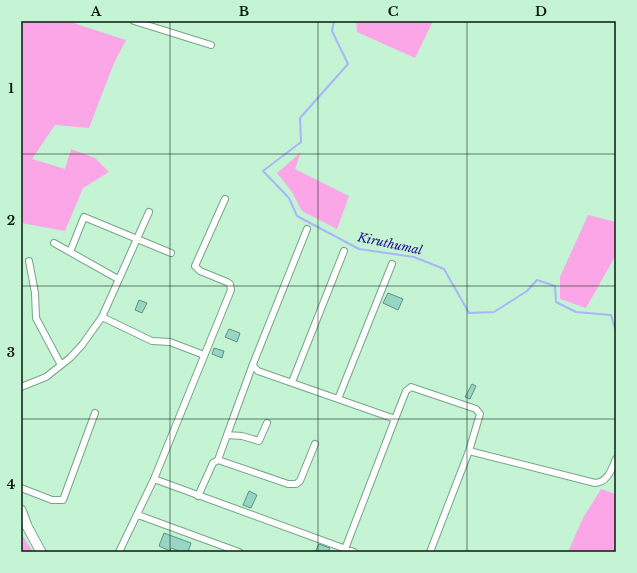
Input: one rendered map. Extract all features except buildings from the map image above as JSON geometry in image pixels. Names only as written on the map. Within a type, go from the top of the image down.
[{"type":"main road","points":[[21,510],[40,552]]},
{"type":"street","points":[[135,21],[211,45]]},
{"type":"street","points":[[119,552],[154,480],[231,287],[227,282],[200,271],[195,266],[225,199]]},
{"type":"street","points":[[21,387],[46,377],[62,365],[82,345],[102,317],[149,212]]},
{"type":"street","points":[[70,252],[84,217],[171,253]]},
{"type":"street","points":[[198,496],[213,463],[218,460],[253,364],[307,229]]},
{"type":"street","points":[[54,244],[118,279]]},
{"type":"street","points":[[292,382],[344,251]]},
{"type":"street","points":[[29,262],[35,293],[36,318],[62,365]]},
{"type":"street","points":[[338,399],[392,264]]},
{"type":"street","points":[[102,317],[152,341],[170,342],[204,355]]},
{"type":"street","points":[[253,364],[258,371],[395,419]]},
{"type":"street","points":[[346,549],[406,391],[411,387],[476,409],[480,417],[469,451],[430,552]]},
{"type":"street","points":[[21,488],[52,500],[63,500],[95,413]]},
{"type":"street","points":[[227,435],[242,436],[259,441],[266,423]]},
{"type":"street","points":[[218,460],[288,484],[296,484],[300,481],[315,444]]},
{"type":"street","points":[[469,451],[595,483],[601,483],[607,478],[616,459]]},
{"type":"street","points":[[154,480],[354,552]]},
{"type":"street","points":[[138,514],[239,552]]},
{"type":"shaded area","points":[[21,21],[67,21],[126,40],[114,63],[89,128],[55,125],[32,159],[65,169],[71,149],[95,158],[109,172],[83,188],[65,231],[21,223]]},
{"type":"shaded area","points":[[356,21],[433,21],[415,58],[357,32]]},
{"type":"shaded area","points":[[301,152],[295,169],[349,196],[337,229],[302,211],[292,192],[277,173]]},
{"type":"shaded area","points":[[588,215],[616,222],[616,255],[586,308],[560,299],[560,277]]},
{"type":"shaded area","points":[[601,489],[616,494],[616,552],[568,552],[583,518]]},
{"type":"shaded area","points":[[21,533],[33,552],[21,552]]},
{"type":"waterway","name":"Kiruthumal","points":[[334,21],[332,31],[348,64],[300,118],[301,142],[263,171],[289,198],[297,216],[359,249],[414,257],[444,269],[469,313],[494,312],[527,291],[537,280],[555,286],[556,302],[576,312],[611,315],[616,332]]}]
